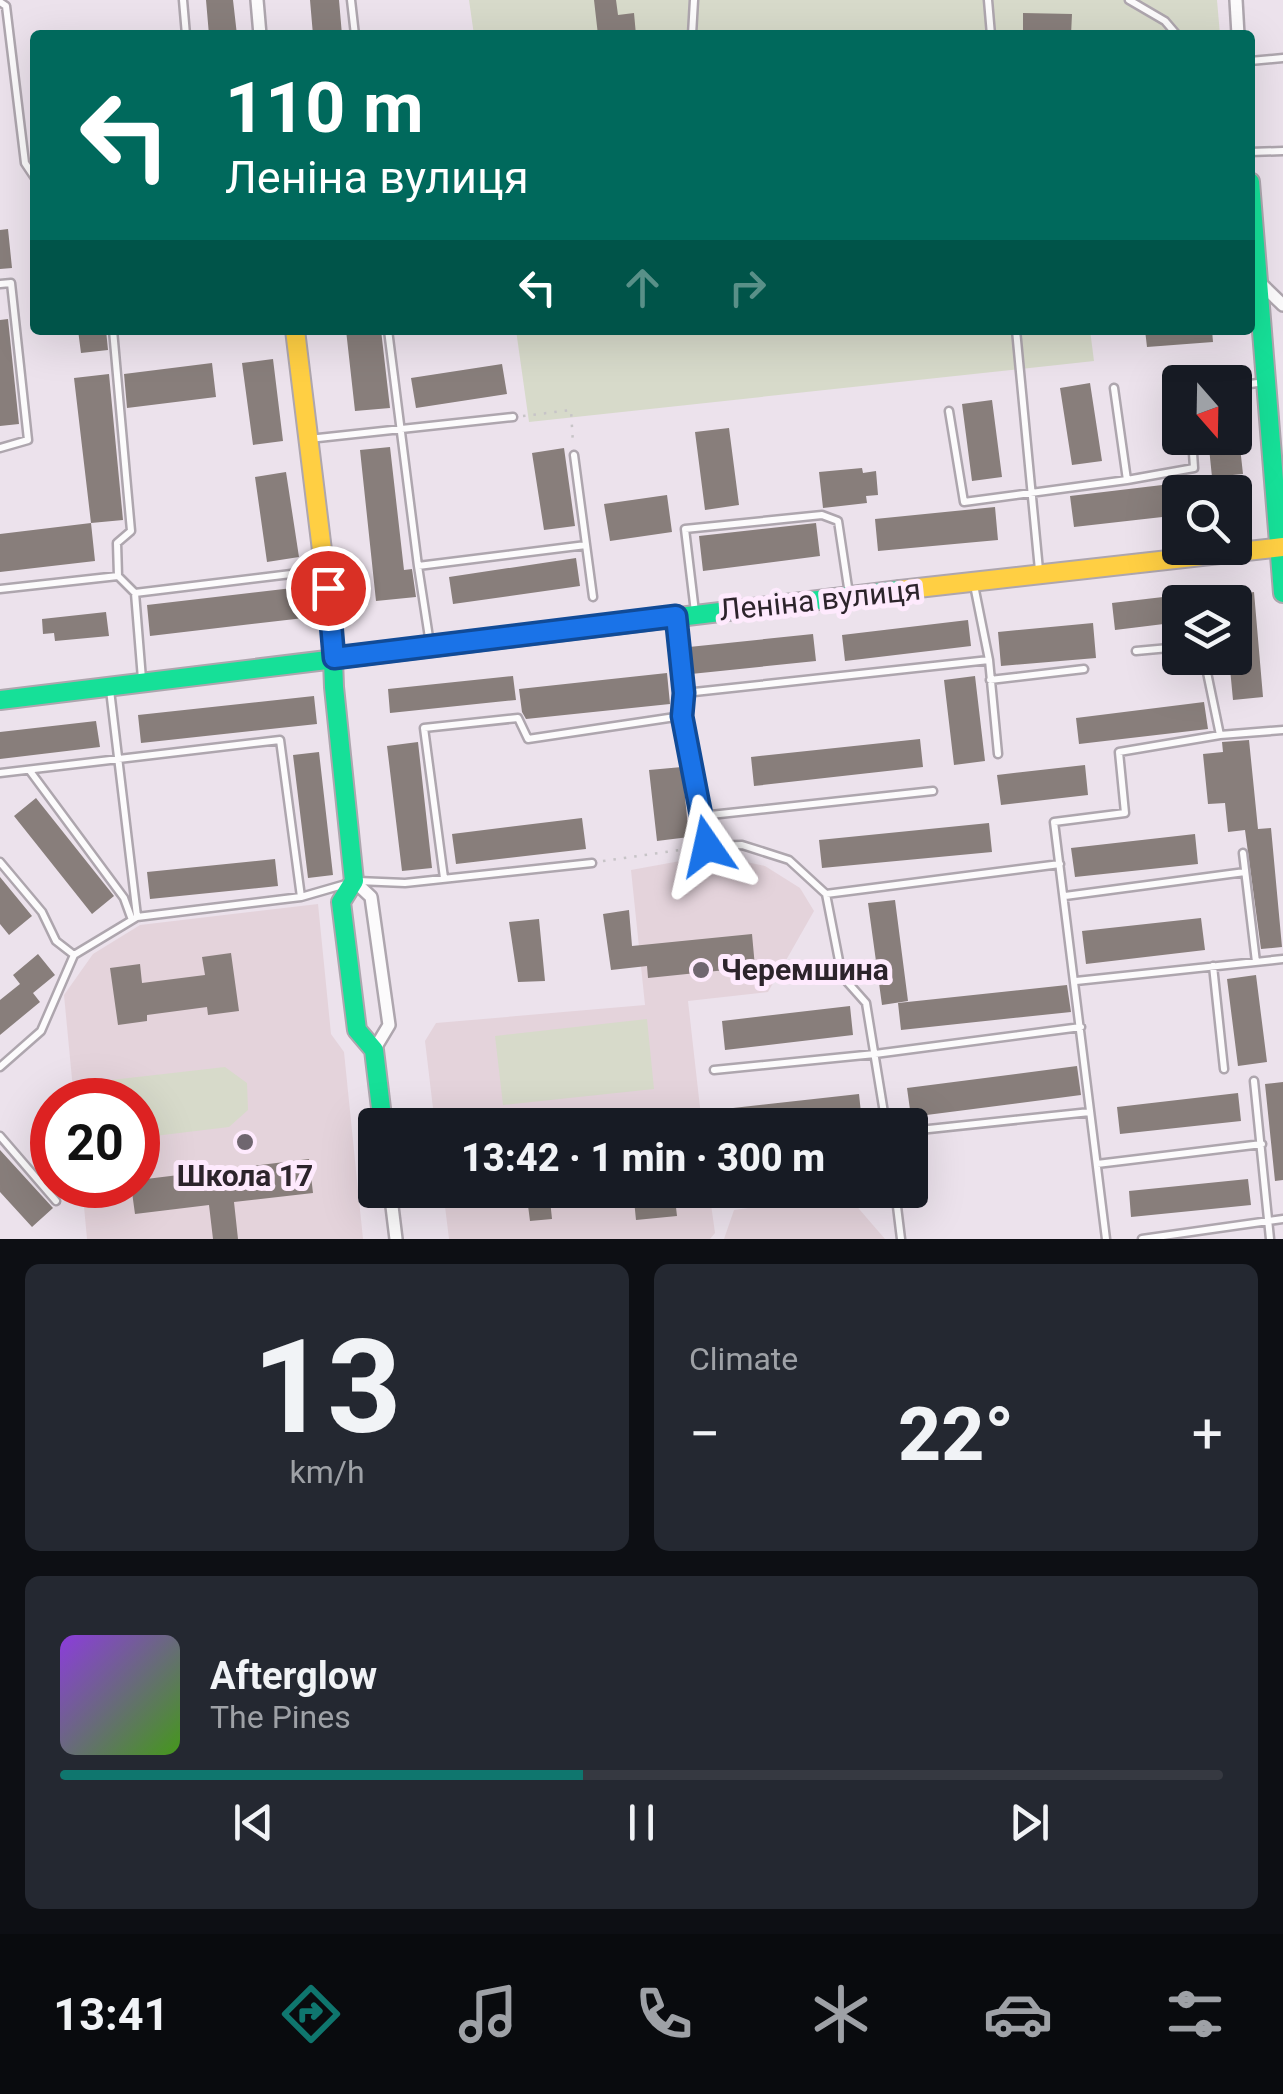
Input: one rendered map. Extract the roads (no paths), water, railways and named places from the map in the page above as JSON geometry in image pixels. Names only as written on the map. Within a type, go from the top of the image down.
[{"type":"street","points":[[257,0],[260,30]]},
{"type":"street","points":[[1236,0],[1238,30]]},
{"type":"street","points":[[1255,244],[1283,594]]},
{"type":"street","points":[[1258,281],[1283,305]]},
{"type":"street","points":[[297,335],[334,658],[354,881],[341,902],[358,1030],[374,1050],[381,1108]]},
{"type":"street","name":"Леніна вулиця","points":[[0,700],[696,613],[1281,547]]},
{"type":"street","points":[[354,881],[371,898],[389,1025],[374,1050]]},
{"type":"street","points":[[392,1208],[396,1239]]},
{"type":"lane","points":[[183,0],[186,30]]},
{"type":"lane","points":[[351,0],[354,30]]},
{"type":"lane","points":[[692,30],[694,0]]},
{"type":"lane","points":[[988,0],[991,30]]},
{"type":"lane","points":[[1128,0],[1165,21],[1173,30]]},
{"type":"lane","points":[[0,2],[6,6],[25,163],[30,170]]},
{"type":"lane","points":[[1255,61],[1283,58]]},
{"type":"lane","points":[[1255,152],[1283,151]]},
{"type":"lane","points":[[0,284],[10,283],[28,440],[0,448]]},
{"type":"lane","points":[[113,335],[131,531],[118,543],[118,576],[135,594],[142,680]]},
{"type":"lane","points":[[389,335],[431,646]]},
{"type":"lane","points":[[1016,335],[1039,576]]},
{"type":"lane","points":[[1252,384],[1266,382]]},
{"type":"lane","points":[[1114,388],[1127,480]]},
{"type":"lane","points":[[950,410],[964,502],[1194,468],[1193,455]]},
{"type":"lane","points":[[308,439],[513,417]]},
{"type":"lane","points":[[574,456],[593,598]]},
{"type":"lane","points":[[696,613],[685,528],[822,515],[838,521],[850,597]]},
{"type":"lane","points":[[418,566],[586,546]]},
{"type":"lane","points":[[135,594],[292,574]]},
{"type":"lane","points":[[0,589],[118,576]]},
{"type":"lane","points":[[974,583],[989,660],[998,754]]},
{"type":"lane","points":[[676,616],[684,693],[682,716],[707,846],[742,846],[788,860],[826,894],[842,976],[866,1004],[884,1108]]},
{"type":"lane","points":[[1136,650],[1162,648]]},
{"type":"lane","points":[[684,693],[989,660]]},
{"type":"lane","points":[[990,680],[1084,669]]},
{"type":"lane","points":[[1208,675],[1220,735]]},
{"type":"lane","points":[[109,684],[134,918]]},
{"type":"lane","points":[[444,878],[424,728],[518,718],[528,739],[682,716]]},
{"type":"lane","points":[[1106,1239],[1054,822],[1125,813],[1119,752],[1220,735],[1283,730]]},
{"type":"lane","points":[[2,774],[280,740],[302,897]]},
{"type":"lane","points":[[29,770],[124,898],[134,918]]},
{"type":"lane","points":[[702,816],[933,791]]},
{"type":"lane","points":[[1243,852],[1256,962]]},
{"type":"lane","points":[[0,862],[42,912],[56,941],[74,955]]},
{"type":"lane","points":[[0,1068],[41,1031],[74,955],[134,918],[302,897],[354,881],[405,883],[592,863]]},
{"type":"lane","points":[[826,894],[1060,864]]},
{"type":"lane","points":[[1065,896],[1245,872]]},
{"type":"lane","points":[[1076,980],[1283,959]]},
{"type":"lane","points":[[1214,966],[1224,1069]]},
{"type":"lane","points":[[714,1070],[1081,1027]]},
{"type":"lane","points":[[1254,1080],[1270,1239]]},
{"type":"lane","points":[[928,1129],[1090,1112]]},
{"type":"lane","points":[[0,1136],[30,1171]]},
{"type":"lane","points":[[1097,1164],[1262,1144]]},
{"type":"lane","points":[[897,1208],[901,1239]]},
{"type":"lane","points":[[1142,1239],[1283,1220]]},
{"type":"place","name":"Черемшина","points":[[701,970]]},
{"type":"place","name":"Школа 17","points":[[245,1142]]}]
